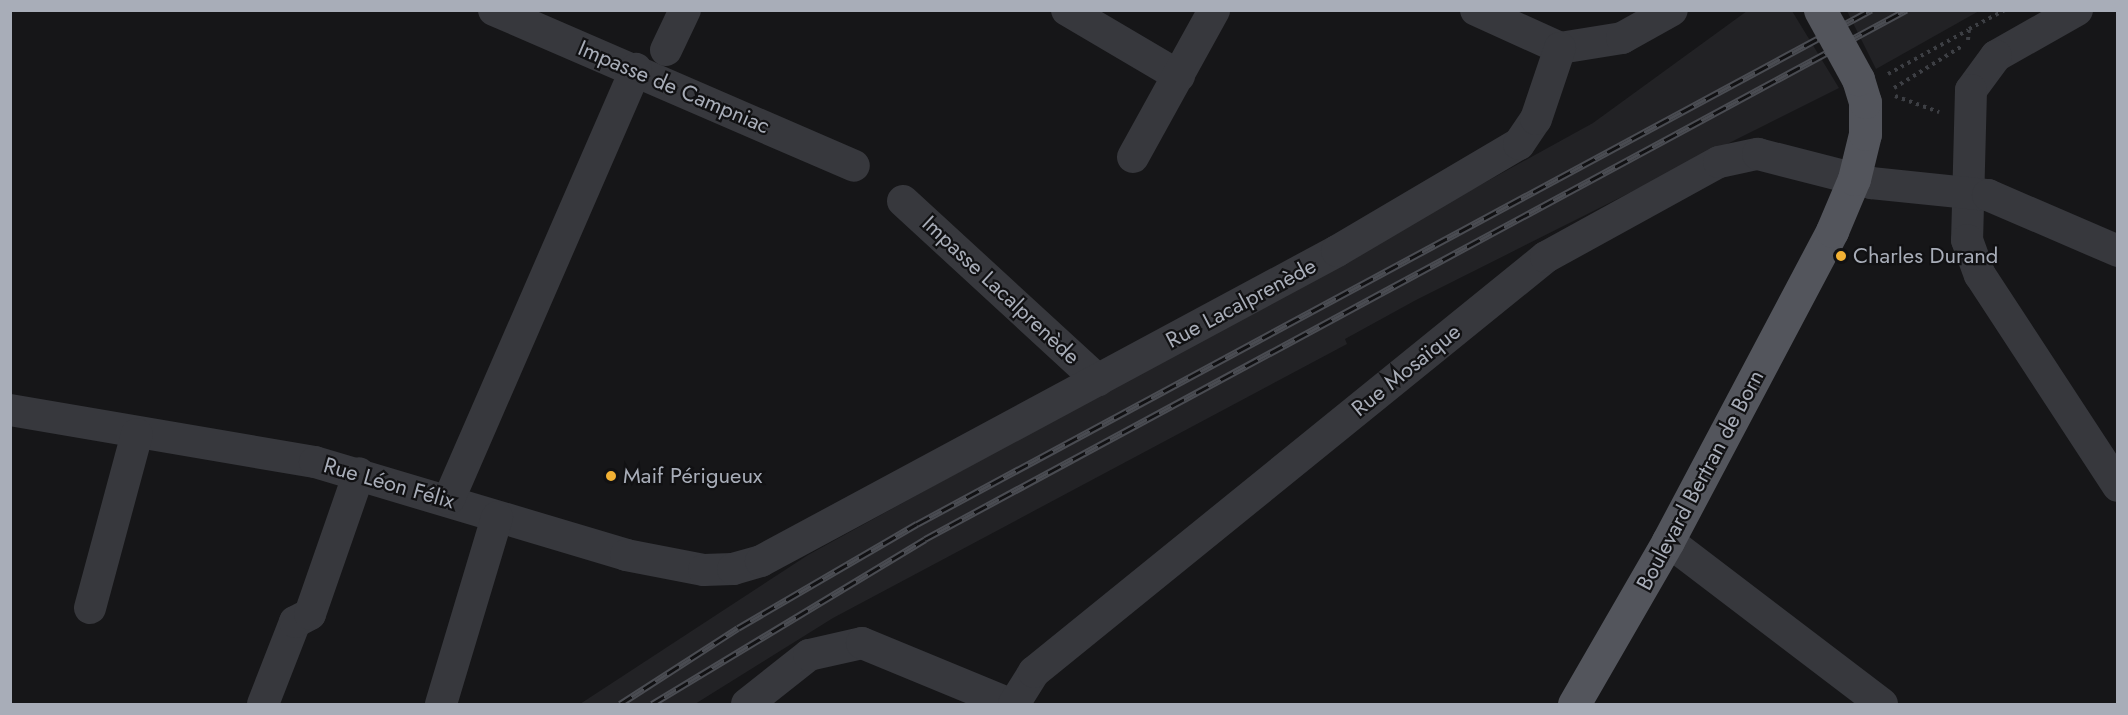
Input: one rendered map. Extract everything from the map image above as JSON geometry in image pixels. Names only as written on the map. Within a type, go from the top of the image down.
[{"type":"main road","name":"Boulevard Bertran de Born","points":[[1574,705],[1668,541],[1821,253],[1854,179],[1866,114],[1868,79],[1820,10]]},
{"type":"street","name":"Impasse de Campniac","points":[[494,10],[636,69],[854,166]]},
{"type":"street","name":"Impasse de Campniac","points":[[666,50],[685,10]]},
{"type":"street","points":[[1067,10],[1179,76]]},
{"type":"street","points":[[1133,157],[1214,10]]},
{"type":"street","points":[[1476,10],[1560,48],[1622,38],[1672,10]]},
{"type":"street","points":[[2077,10],[1996,56],[1982,72],[1968,114],[1967,240],[1980,275],[2118,486]]},
{"type":"street","name":"Rue Lacalprenède","points":[[761,561],[1098,380],[1519,144],[1536,119],[1560,48]]},
{"type":"street","points":[[449,499],[636,69]]},
{"type":"street","name":"Rue Mosaïque","points":[[1012,705],[1034,672],[1546,257],[1719,162],[1758,154],[1854,179],[1966,191],[2118,251]]},
{"type":"street","name":"Impasse Lacalprenède","points":[[903,201],[1098,380]]},
{"type":"street","name":"Rue Léon Félix","points":[[10,410],[359,473],[626,555],[704,570],[761,561]]},
{"type":"street","points":[[90,608],[137,434]]},
{"type":"street","points":[[263,705],[295,622],[310,614],[359,473]]},
{"type":"street","points":[[441,705],[497,517]]},
{"type":"street","points":[[1668,541],[1882,705]]},
{"type":"street","points":[[747,705],[809,655],[862,643],[1012,705]]},
{"type":"path","points":[[1868,79],[2004,10]]},
{"type":"path","points":[[1937,111],[1886,92],[1968,42],[1969,29]]},
{"type":"shaded area","points":[[1747,11],[1792,11],[1839,88],[1416,300],[1345,339],[1347,344],[833,618],[695,704],[580,704],[808,555],[1593,123]]},
{"type":"shaded area","points":[[1847,11],[1979,11],[1876,69]]},
{"type":"railway","points":[[620,704],[738,628],[917,524],[1871,10]]},
{"type":"railway","points":[[652,704],[925,539],[1906,10]]},
{"type":"place","name":"Charles Durand","points":[[1841,256]]},
{"type":"place","name":"Maif Périgueux","points":[[611,476]]}]
